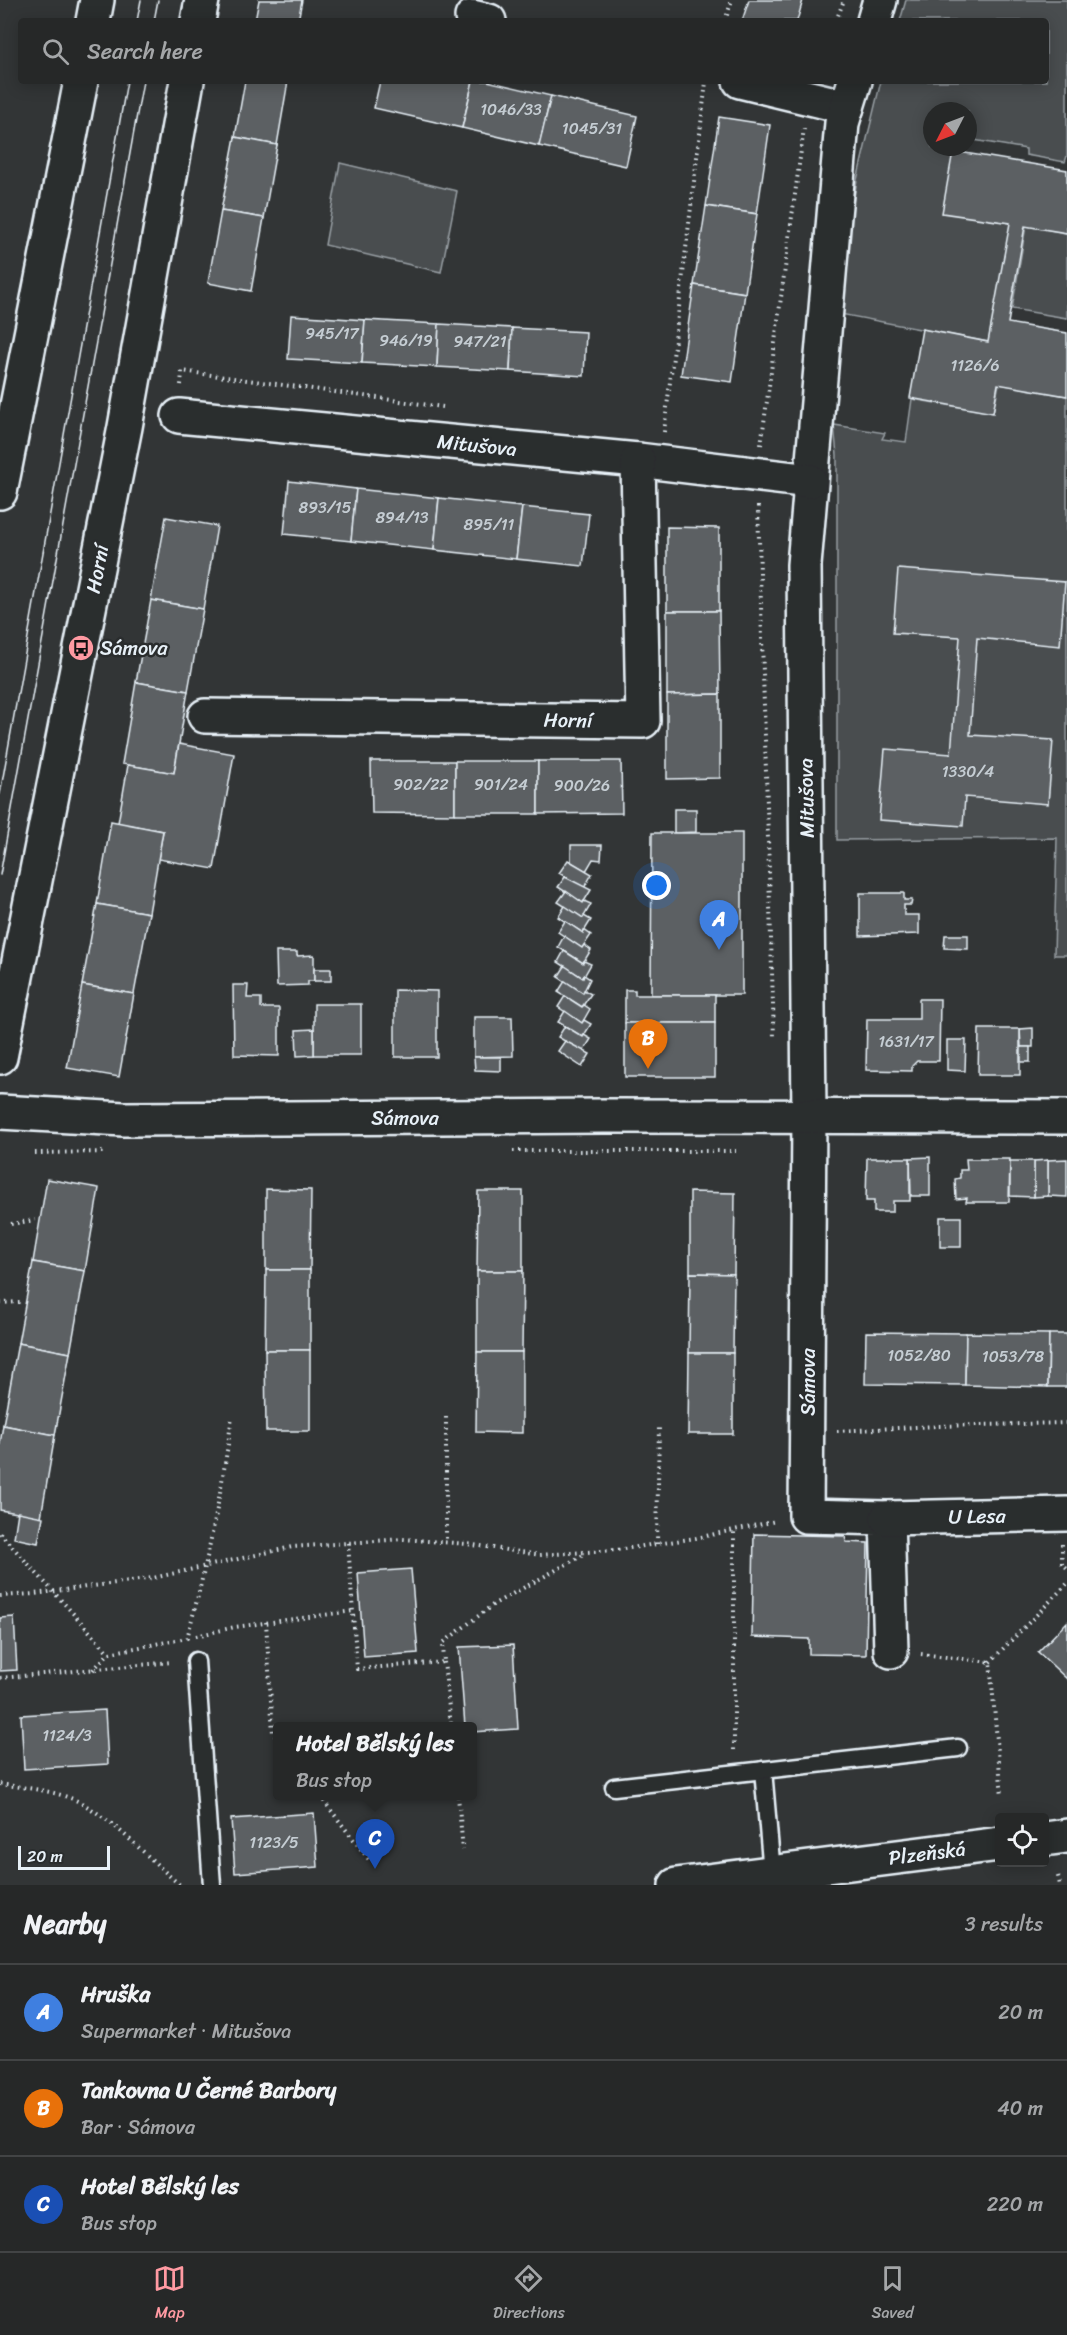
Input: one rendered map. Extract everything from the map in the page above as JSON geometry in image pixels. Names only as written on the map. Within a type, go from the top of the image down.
[{"type":"street","points":[[94,18],[97,0]]},
{"type":"street","points":[[199,18],[202,0]]},
{"type":"street","points":[[875,18],[880,0]]},
{"type":"street","points":[[0,492],[80,84]]},
{"type":"street","name":"Horní","points":[[0,1057],[125,427],[186,84]]},
{"type":"street","name":"Mitušova","points":[[753,84],[808,97],[851,94],[842,123],[804,565],[809,1116]]},
{"type":"street","name":"Mitušova","points":[[179,416],[638,460],[810,481]]},
{"type":"street","name":"Horní","points":[[205,716],[643,721],[638,460]]},
{"type":"street","name":"Sámova","points":[[0,1112],[124,1119],[1067,1117]]},
{"type":"street","name":"Sámova","points":[[806,1516],[809,1116]]},
{"type":"street","name":"U Lesa","points":[[806,1516],[887,1518],[1067,1514]]},
{"type":"street","points":[[887,1518],[891,1651]]},
{"type":"street","points":[[1049,1838],[1067,1836]]},
{"type":"street","name":"Plzeňská","points":[[676,1885],[995,1845]]},
{"type":"lane","points":[[196,1661],[212,1885]]},
{"type":"lane","points":[[614,1787],[958,1748]]},
{"type":"lane","points":[[763,1770],[771,1873]]},
{"type":"path","points":[[726,18],[732,0]]},
{"type":"path","points":[[837,18],[844,0]]},
{"type":"path","points":[[663,436],[706,84]]},
{"type":"path","points":[[774,1045],[757,474],[808,97]]},
{"type":"path","points":[[179,416],[182,372],[452,408]]},
{"type":"path","points":[[505,1151],[740,1151]]},
{"type":"path","points":[[34,1153],[115,1152]]},
{"type":"path","points":[[11,1224],[35,1220]]},
{"type":"path","points":[[0,1303],[20,1302]]},
{"type":"path","points":[[187,1638],[206,1566],[224,1476],[232,1416]]},
{"type":"path","points":[[446,1417],[446,1542]]},
{"type":"path","points":[[807,1433],[936,1426],[1067,1423]]},
{"type":"path","points":[[657,1544],[659,1426]]},
{"type":"path","points":[[0,1596],[153,1578],[292,1546],[404,1539],[446,1542],[540,1555],[657,1544],[806,1516]]},
{"type":"path","points":[[734,1529],[735,1774]]},
{"type":"path","points":[[0,1533],[110,1653]]},
{"type":"path","points":[[348,1543],[357,1669],[444,1662]]},
{"type":"path","points":[[451,1722],[443,1643],[494,1604],[588,1552]]},
{"type":"path","points":[[1002,1796],[990,1662],[1067,1584]]},
{"type":"path","points":[[93,1670],[110,1653],[235,1627],[353,1611]]},
{"type":"path","points":[[266,1622],[273,1733]]},
{"type":"path","points":[[891,1651],[990,1662]]},
{"type":"path","points":[[0,1678],[196,1661]]},
{"type":"path","points":[[0,1786],[42,1790],[83,1804],[114,1827],[180,1885]]},
{"type":"path","points":[[323,1800],[370,1861]]},
{"type":"path","points":[[458,1800],[463,1850]]},
{"type":"path","points":[[1058,1876],[1060,1885]]},
{"type":"shaded area","points":[[906,0],[1067,0],[1067,156],[1065,162],[1026,155],[1026,149],[977,141],[977,102],[923,102],[923,156],[953,156],[943,212],[1011,223],[989,342],[840,314],[849,228],[857,180],[880,84],[1049,84],[1049,18],[901,18]]},
{"type":"shaded area","points":[[340,163],[457,191],[441,272],[325,245]]},
{"type":"shaded area","points":[[1026,226],[1067,233],[1067,318],[1012,309]]},
{"type":"shaded area","points":[[999,384],[1067,396],[1067,955],[1054,955],[1057,838],[837,840],[837,455],[834,425],[885,433],[882,439],[906,442],[912,399],[993,413]]},
{"type":"building","points":[[259,0],[302,0],[299,18],[256,18]]},
{"type":"building","points":[[749,0],[803,0],[798,18],[743,18]]},
{"type":"building","points":[[244,84],[287,84],[277,145],[235,137]]},
{"type":"building","points":[[379,84],[472,84],[462,128],[374,108]]},
{"type":"building","points":[[472,84],[500,84],[551,96],[539,146],[462,128]]},
{"type":"building","points":[[551,96],[637,116],[626,166],[539,146]]},
{"type":"building","points":[[719,117],[770,125],[757,214],[706,206]]},
{"type":"building","points":[[235,137],[277,145],[264,218],[221,211]]},
{"type":"building","points":[[977,155],[1067,170],[1067,233],[1025,226],[1008,323],[1067,333],[1067,396],[998,384],[993,413],[910,398],[922,329],[988,342],[1010,223],[942,213],[952,156]]},
{"type":"building","points":[[706,206],[757,214],[745,293],[694,285]]},
{"type":"building","points":[[221,211],[264,218],[251,291],[208,283]]},
{"type":"building","points":[[694,285],[745,293],[732,382],[681,375]]},
{"type":"building","points":[[291,315],[365,320],[362,363],[288,359]]},
{"type":"building","points":[[365,320],[439,324],[437,367],[362,363]]},
{"type":"building","points":[[439,324],[512,328],[510,371],[437,367]]},
{"type":"building","points":[[512,328],[586,332],[584,376],[510,371]]},
{"type":"building","points":[[289,481],[356,489],[351,541],[284,534]]},
{"type":"building","points":[[356,489],[439,498],[434,550],[351,541]]},
{"type":"building","points":[[439,498],[522,507],[516,559],[434,550]]},
{"type":"building","points":[[522,507],[589,514],[583,566],[516,559]]},
{"type":"building","points":[[166,517],[217,526],[203,609],[151,600]]},
{"type":"building","points":[[667,527],[719,528],[719,611],[667,611]]},
{"type":"building","points":[[898,569],[1065,582],[1060,646],[977,638],[970,735],[1053,740],[1048,804],[965,797],[963,826],[879,820],[885,749],[951,754],[960,637],[893,633]]},
{"type":"building","points":[[151,600],[203,609],[188,691],[136,682]]},
{"type":"building","points":[[667,611],[719,611],[720,694],[667,695]]},
{"type":"building","points":[[136,682],[188,691],[174,773],[122,764]]},
{"type":"building","points":[[720,694],[720,778],[667,779],[667,695]]},
{"type":"building","points":[[179,744],[234,754],[214,869],[158,859],[163,831],[118,823],[128,765],[174,773]]},
{"type":"building","points":[[371,761],[455,761],[455,814],[372,813]]},
{"type":"building","points":[[455,761],[538,761],[538,814],[455,814]]},
{"type":"building","points":[[538,761],[621,761],[622,813],[538,814]]},
{"type":"building","points":[[674,809],[696,809],[696,832],[674,833]]},
{"type":"building","points":[[111,821],[163,831],[149,913],[97,904]]},
{"type":"building","points":[[652,833],[742,833],[742,995],[651,995]]},
{"type":"building","points":[[571,845],[602,845],[601,860],[593,859],[586,871],[571,862]]},
{"type":"building","points":[[568,860],[592,874],[584,888],[559,873]]},
{"type":"building","points":[[565,877],[591,890],[583,903],[558,887]]},
{"type":"building","points":[[566,891],[583,903],[584,901],[591,904],[583,918],[558,902]]},
{"type":"building","points":[[860,893],[904,893],[904,900],[912,900],[911,905],[904,905],[904,915],[919,915],[919,934],[860,936]]},
{"type":"building","points":[[97,904],[149,913],[134,994],[82,985]]},
{"type":"building","points":[[565,906],[583,918],[584,916],[591,920],[583,933],[558,917]]},
{"type":"building","points":[[565,921],[583,933],[584,930],[591,935],[582,948],[558,932]]},
{"type":"building","points":[[945,935],[968,935],[968,949],[944,948]]},
{"type":"building","points":[[564,936],[582,948],[584,945],[591,950],[583,963],[558,947]]},
{"type":"building","points":[[564,951],[583,963],[584,961],[591,964],[583,978],[558,962]]},
{"type":"building","points":[[276,952],[297,952],[297,956],[314,955],[314,981],[308,981],[308,985],[277,986]]},
{"type":"building","points":[[565,966],[583,978],[584,975],[590,979],[583,993],[558,977]]},
{"type":"building","points":[[314,969],[331,969],[331,981],[314,981]]},
{"type":"building","points":[[565,981],[583,993],[584,990],[591,994],[582,1007],[558,992]]},
{"type":"building","points":[[82,985],[134,994],[119,1077],[67,1068]]},
{"type":"building","points":[[233,985],[248,985],[247,998],[261,998],[261,1008],[279,1008],[279,1056],[234,1055]]},
{"type":"building","points":[[395,990],[437,991],[437,1057],[395,1057]]},
{"type":"building","points":[[625,990],[635,990],[635,995],[715,995],[715,1023],[625,1023]]},
{"type":"building","points":[[565,996],[582,1007],[584,1005],[590,1009],[582,1023],[558,1007]]},
{"type":"building","points":[[919,999],[940,999],[939,1061],[917,1061],[912,1066],[912,1071],[866,1070],[867,1019],[919,1019]]},
{"type":"building","points":[[314,1004],[361,1004],[361,1055],[314,1055]]},
{"type":"building","points":[[565,1011],[582,1023],[584,1020],[591,1024],[583,1037],[558,1022]]},
{"type":"building","points":[[474,1017],[512,1017],[513,1056],[474,1057]]},
{"type":"building","points":[[625,1023],[715,1023],[715,1077],[625,1077]]},
{"type":"building","points":[[565,1026],[591,1039],[583,1052],[558,1037]]},
{"type":"building","points":[[1033,1028],[1033,1047],[1021,1047],[1020,1029]]},
{"type":"building","points":[[314,1029],[314,1055],[297,1056],[296,1030]]},
{"type":"building","points":[[979,1029],[1020,1029],[1020,1075],[978,1075]]},
{"type":"building","points":[[947,1040],[966,1040],[965,1071],[947,1070]]},
{"type":"building","points":[[565,1041],[590,1054],[582,1067],[558,1051]]},
{"type":"building","points":[[1021,1047],[1030,1047],[1030,1062],[1021,1062]]},
{"type":"building","points":[[474,1057],[501,1057],[501,1071],[475,1070]]},
{"type":"building","points":[[930,1157],[930,1196],[911,1196],[910,1158]]},
{"type":"building","points":[[867,1158],[910,1158],[910,1201],[893,1201],[893,1212],[874,1212],[874,1201],[866,1201]]},
{"type":"building","points":[[966,1159],[1010,1159],[1009,1202],[966,1202],[967,1198],[956,1199],[955,1179],[960,1178],[960,1170],[967,1170]]},
{"type":"building","points":[[1067,1159],[1067,1197],[1048,1196],[1048,1160]]},
{"type":"building","points":[[1048,1160],[1048,1196],[1034,1197],[1034,1161]]},
{"type":"building","points":[[1010,1161],[1034,1161],[1034,1197],[1010,1196]]},
{"type":"building","points":[[47,1179],[99,1188],[85,1271],[33,1262]]},
{"type":"building","points":[[266,1189],[311,1190],[310,1270],[266,1270]]},
{"type":"building","points":[[478,1191],[523,1191],[523,1271],[477,1271]]},
{"type":"building","points":[[690,1192],[735,1193],[734,1274],[690,1273]]},
{"type":"building","points":[[940,1217],[961,1217],[961,1247],[940,1247]]},
{"type":"building","points":[[33,1262],[85,1271],[70,1353],[18,1343]]},
{"type":"building","points":[[266,1270],[310,1270],[310,1350],[265,1350]]},
{"type":"building","points":[[477,1271],[523,1271],[522,1352],[477,1352]]},
{"type":"building","points":[[690,1273],[734,1274],[733,1353],[689,1353]]},
{"type":"building","points":[[866,1332],[966,1333],[965,1385],[865,1384]]},
{"type":"building","points":[[966,1333],[1049,1334],[1048,1387],[965,1385]]},
{"type":"building","points":[[1049,1334],[1067,1334],[1067,1387],[1048,1387]]},
{"type":"building","points":[[18,1343],[70,1353],[55,1435],[3,1425]]},
{"type":"building","points":[[265,1350],[310,1350],[310,1431],[266,1431]]},
{"type":"building","points":[[477,1352],[522,1352],[522,1433],[476,1432]]},
{"type":"building","points":[[689,1353],[733,1353],[733,1434],[688,1434]]},
{"type":"building","points":[[3,1425],[55,1435],[41,1517],[0,1510],[0,1444]]},
{"type":"building","points":[[18,1512],[43,1517],[38,1543],[14,1538]]},
{"type":"building","points":[[754,1534],[845,1536],[846,1542],[868,1543],[866,1655],[809,1654],[809,1639],[752,1637]]},
{"type":"building","points":[[411,1569],[418,1653],[364,1657],[358,1573]]},
{"type":"building","points":[[14,1617],[17,1670],[0,1671],[0,1618]]},
{"type":"building","points":[[1067,1622],[1067,1679],[1038,1652]]},
{"type":"building","points":[[513,1645],[518,1729],[477,1732],[477,1722],[465,1722],[459,1647]]},
{"type":"building","points":[[105,1710],[108,1764],[24,1769],[21,1715]]},
{"type":"building","points":[[314,1813],[318,1867],[235,1873],[231,1819]]},
{"type":"tram line","points":[[138,18],[141,0]]},
{"type":"tram line","points":[[155,18],[158,0]]},
{"type":"tram line","points":[[0,794],[126,84]]},
{"type":"tram line","points":[[0,875],[142,84]]},
{"type":"place","name":"Sámova","points":[[81,648]]},
{"type":"place","name":"Hruška","points":[[719,950]]},
{"type":"place","name":"Tankovna U Černé Barbory","points":[[648,1069]]},
{"type":"place","name":"Hotel Bělský les","points":[[375,1869]]}]
